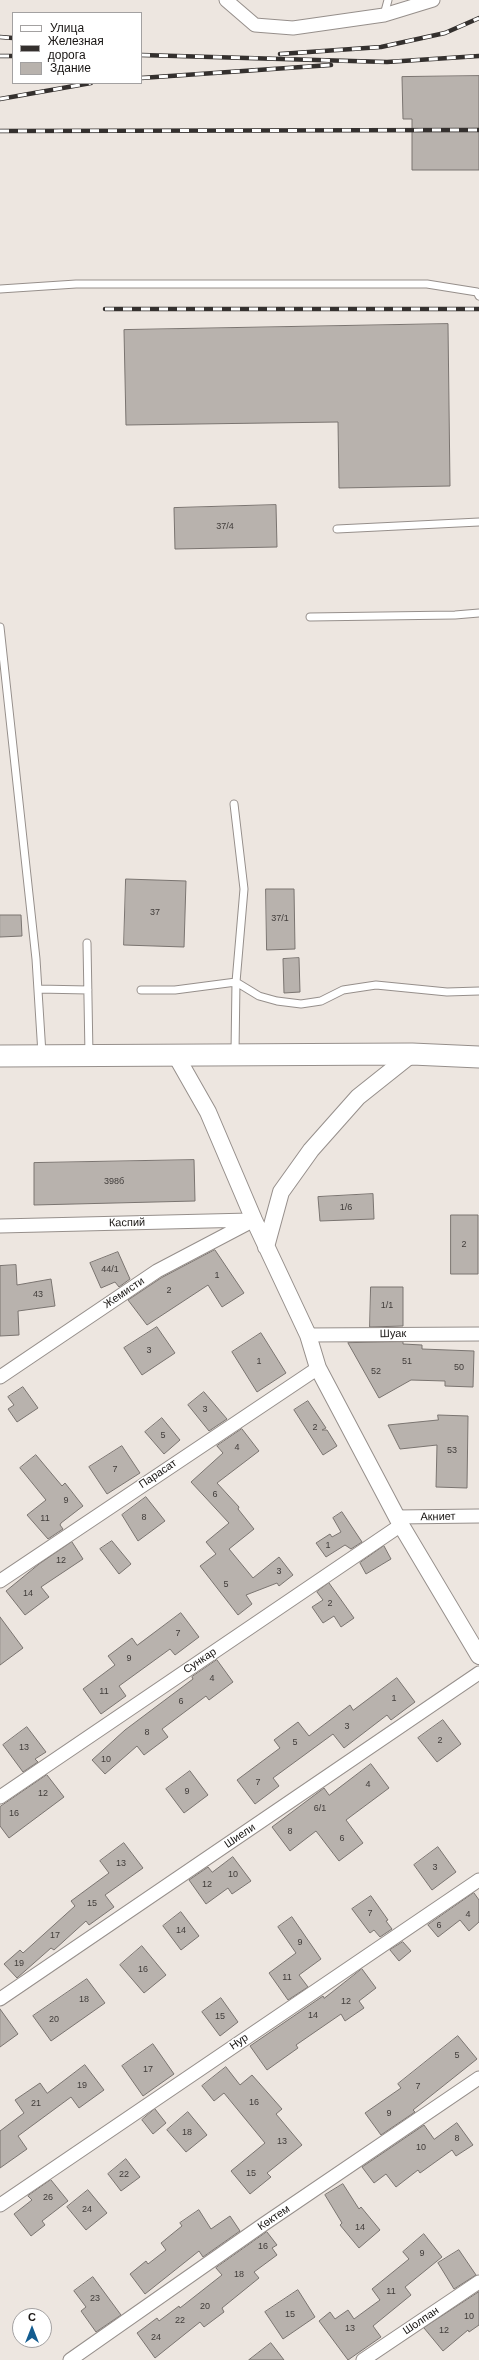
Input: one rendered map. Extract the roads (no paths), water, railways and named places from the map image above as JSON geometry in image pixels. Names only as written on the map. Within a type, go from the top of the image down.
[{"type":"main road","points":[[0,1056],[412,1054],[479,1057]]},
{"type":"street","points":[[226,0],[255,25],[293,28],[384,16],[433,0]]},
{"type":"street","points":[[175,1054],[208,1112],[266,1247],[308,1335],[318,1368],[399,1521],[479,1656]]},
{"type":"street","points":[[266,1247],[281,1192],[311,1150],[358,1097],[412,1054]]},
{"type":"street","name":"Каспий","points":[[0,1226],[254,1220]]},
{"type":"street","name":"Жемисти","points":[[0,1377],[157,1271],[254,1220]]},
{"type":"street","name":"Шуак","points":[[308,1335],[479,1334]]},
{"type":"street","name":"Парасат","points":[[0,1581],[318,1368]]},
{"type":"street","name":"Акниет","points":[[399,1521],[479,1516]]},
{"type":"street","name":"Сункар","points":[[0,1797],[399,1521]]},
{"type":"street","name":"Шиели","points":[[0,1999],[479,1674]]},
{"type":"street","name":"Нур","points":[[0,2206],[479,1880]]},
{"type":"street","name":"Көктем","points":[[70,2360],[479,2078]]},
{"type":"street","name":"Шолпан","points":[[363,2360],[479,2282]]},
{"type":"lane","points":[[384,16],[388,0]]},
{"type":"lane","points":[[0,289],[76,284],[427,284],[477,292],[479,296]]},
{"type":"lane","points":[[337,529],[479,522]]},
{"type":"lane","points":[[310,617],[455,615],[479,613]]},
{"type":"lane","points":[[0,627],[38,989],[42,1055]]},
{"type":"lane","points":[[234,804],[244,888],[236,982],[235,1054]]},
{"type":"lane","points":[[87,943],[89,1055]]},
{"type":"lane","points":[[141,990],[175,990],[236,982],[259,996],[277,1001],[300,1004],[321,1001],[343,990],[376,985],[447,992],[479,991]]},
{"type":"lane","points":[[38,989],[88,990]]},
{"type":"railway","points":[[280,54],[381,47],[445,33],[479,18]]},
{"type":"railway","points":[[0,37],[12,38]]},
{"type":"railway","points":[[142,55],[387,62],[479,56]]},
{"type":"railway","points":[[0,56],[12,56]]},
{"type":"railway","points":[[142,78],[331,65]]},
{"type":"railway","points":[[0,99],[85,84]]},
{"type":"railway","points":[[0,131],[479,130]]},
{"type":"railway","points":[[105,309],[479,309]]}]
